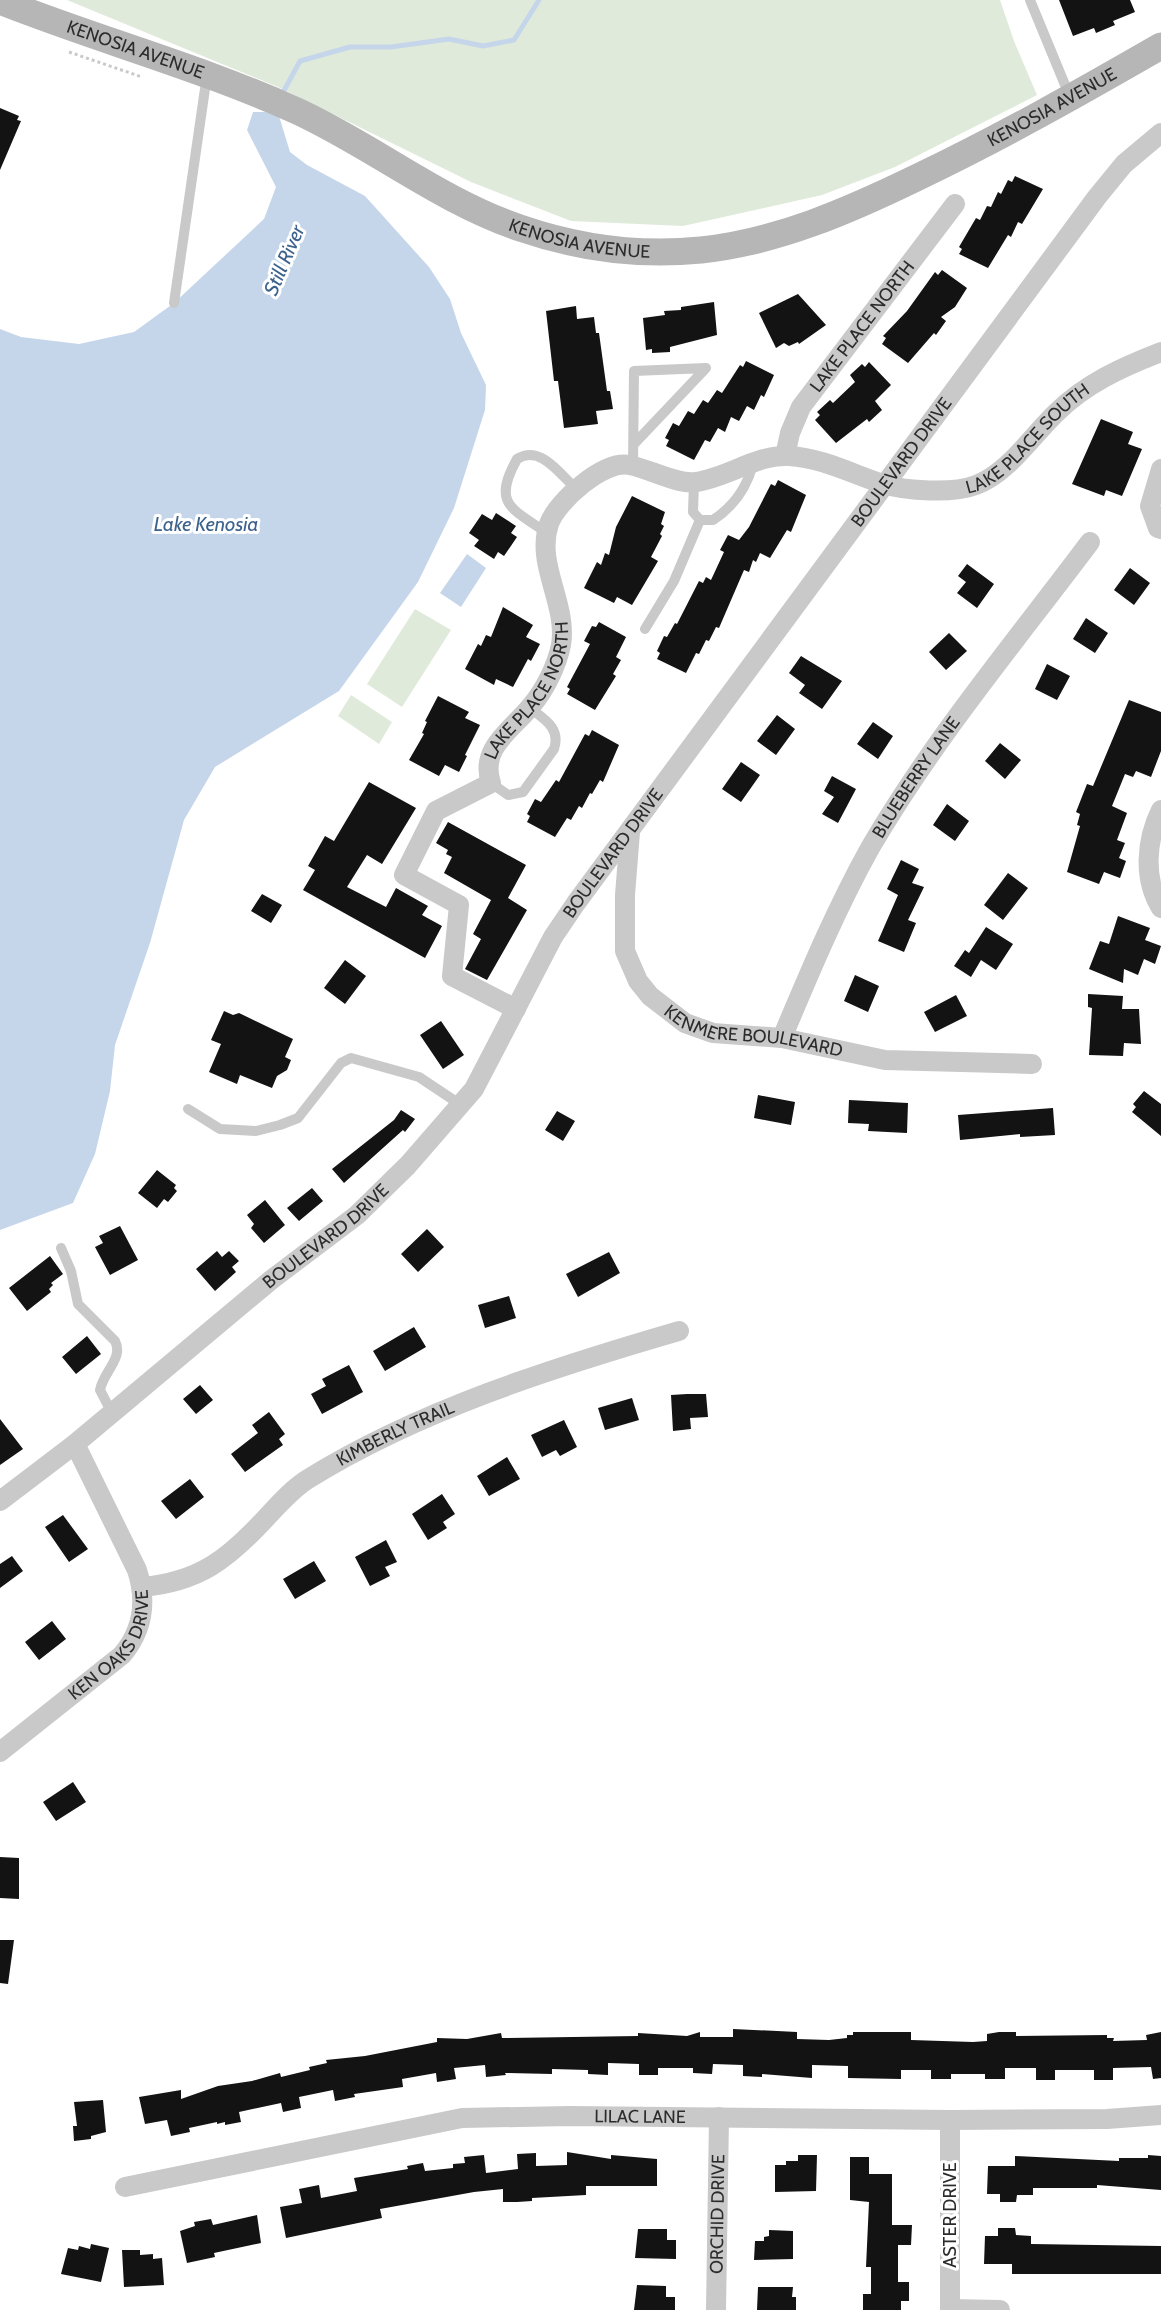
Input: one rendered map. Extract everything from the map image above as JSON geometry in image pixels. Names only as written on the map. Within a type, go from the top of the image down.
[{"type":"street","name":"KENOSIA AVENUE","points":[[0,1],[260,94],[363,145],[452,198],[519,228],[592,246],[664,252],[742,243],[832,216],[950,162],[1161,45]]},
{"type":"street","name":"BOULEVARD DRIVE","points":[[0,1501],[75,1444],[271,1280],[372,1202],[426,1146],[461,1104],[491,1061],[553,937],[1110,180],[1161,133]]},
{"type":"street","name":"LAKE PLACE NORTH","points":[[785,456],[790,433],[801,407],[955,204]]},
{"type":"street","name":"LAKE PLACE SOUTH","points":[[885,484],[942,491],[976,485],[1006,465],[1057,412],[1089,385],[1161,352]]},
{"type":"street","points":[[694,483],[785,456],[833,465],[885,484]]},
{"type":"street","name":"LAKE PLACE NORTH","points":[[516,1009],[452,976],[459,905],[404,875],[435,811],[491,783],[487,769],[490,754],[496,744],[530,708],[548,680],[561,644],[562,626],[547,558],[547,533],[556,510],[576,489],[616,466],[625,464],[694,483]]},
{"type":"street","points":[[1161,469],[1150,506],[1158,528],[1161,529]]},
{"type":"street","name":"BLUEBERRY LANE","points":[[782,1038],[837,915],[892,812],[921,768],[1090,542]]},
{"type":"street","points":[[1159,819],[1147,866],[1156,899],[1161,908]]},
{"type":"street","name":"KENMERE BOULEVARD","points":[[630,832],[624,932],[626,951],[639,981],[658,1005],[698,1029],[734,1035],[782,1038],[885,1060],[1032,1064]]},
{"type":"street","name":"KIMBERLY TRAIL","points":[[142,1587],[190,1578],[205,1571],[232,1553],[281,1501],[307,1479],[391,1435],[497,1390],[568,1364],[679,1331]]},
{"type":"street","name":"KEN OAKS DRIVE","points":[[0,1752],[122,1655],[131,1645],[139,1624],[144,1598],[137,1570],[75,1444]]},
{"type":"street","name":"LILAC LANE","points":[[125,2187],[462,2118],[719,2117],[950,2120],[1107,2119],[1161,2115]]},
{"type":"street","name":"ORCHID DRIVE","points":[[716,2310],[719,2117]]},
{"type":"street","name":"ASTER DRIVE","points":[[950,2120],[950,2310]]},
{"type":"street","points":[[950,2310],[1000,2310]]},
{"type":"lane","points":[[1030,0],[1070,97]]},
{"type":"lane","points":[[174,303],[207,75]]},
{"type":"lane","points":[[633,466],[634,371],[706,368],[634,444]]},
{"type":"lane","points":[[547,533],[517,512],[507,500],[506,478],[517,459],[530,454],[542,457],[576,489]]},
{"type":"lane","points":[[700,520],[713,520],[734,501],[748,481],[753,464]]},
{"type":"lane","points":[[694,483],[692,508],[700,520]]},
{"type":"lane","points":[[645,629],[674,581],[700,520]]},
{"type":"lane","points":[[491,783],[508,795],[523,792],[554,749],[557,741],[553,726],[530,708]]},
{"type":"lane","points":[[188,1109],[220,1129],[256,1131],[280,1125],[298,1118],[341,1063],[351,1058],[419,1077],[461,1104]]},
{"type":"lane","points":[[61,1248],[70,1271],[78,1304],[115,1341],[119,1348],[118,1354],[105,1373],[100,1390],[112,1413]]},
{"type":"green space","points":[[67,0],[1000,0],[1014,41],[1037,95],[895,167],[822,195],[683,226],[571,221],[471,182],[278,87]]},
{"type":"green space","points":[[415,609],[451,630],[402,707],[367,684]]},
{"type":"green space","points":[[351,695],[392,722],[379,744],[338,716]]},
{"type":"water","name":"Lake Kenosia","points":[[253,112],[265,112],[279,116],[290,152],[307,165],[365,196],[429,267],[450,299],[461,333],[486,385],[485,410],[454,508],[418,582],[339,691],[215,767],[184,820],[150,943],[115,1045],[110,1091],[95,1154],[73,1203],[0,1230],[0,329],[21,337],[79,344],[134,332],[174,303],[264,219],[276,187],[247,130]]},
{"type":"water","points":[[467,554],[486,568],[461,607],[440,593]]},
{"type":"building","points":[[1059,0],[1130,0],[1135,12],[1113,21],[1115,25],[1096,33],[1094,28],[1073,36]]},
{"type":"building","points":[[0,108],[19,116],[17,120],[21,121],[0,170]]},
{"type":"building","points":[[1015,176],[1043,189],[1022,224],[1018,222],[1011,237],[1008,235],[988,268],[959,254],[962,249],[959,247],[976,218],[980,220],[987,206],[991,207],[998,192],[1001,194],[1008,180],[1012,182]]},
{"type":"building","points":[[942,270],[967,288],[955,307],[941,317],[946,321],[936,335],[934,333],[908,363],[882,344],[886,338],[883,336],[907,311],[935,272],[938,275]]},
{"type":"building","points":[[798,294],[826,325],[799,344],[798,342],[789,346],[784,343],[776,348],[759,313]]},
{"type":"building","points":[[714,302],[717,335],[670,347],[670,352],[652,353],[652,349],[646,350],[643,318],[665,315],[664,311],[681,310],[681,307]]},
{"type":"building","points":[[576,306],[577,319],[594,317],[596,333],[599,333],[607,391],[610,391],[613,409],[596,411],[598,424],[564,428],[558,381],[554,381],[546,311]]},
{"type":"building","points":[[746,361],[774,375],[764,397],[761,395],[754,410],[747,406],[739,421],[731,417],[725,432],[718,428],[710,442],[705,440],[694,460],[666,446],[669,440],[665,438],[673,423],[679,426],[688,411],[694,414],[703,400],[708,403],[717,390],[722,393],[740,365],[743,367]]},
{"type":"building","points":[[869,362],[891,385],[875,401],[882,410],[869,422],[867,419],[836,443],[815,420],[820,415],[817,412],[830,400],[833,403],[855,382],[850,375],[862,364],[865,367]]},
{"type":"building","points":[[1101,419],[1133,432],[1128,444],[1142,449],[1122,496],[1106,490],[1104,496],[1072,484]]},
{"type":"building","points":[[778,480],[806,495],[791,532],[787,530],[770,558],[760,553],[756,562],[753,560],[749,572],[744,570],[719,628],[716,627],[709,641],[706,640],[699,654],[696,653],[686,673],[657,659],[660,653],[657,651],[664,636],[667,637],[675,623],[677,624],[699,581],[703,583],[706,577],[711,580],[724,552],[720,550],[728,535],[739,540],[749,527],[771,484],[775,486]]},
{"type":"building","points":[[632,496],[665,512],[661,524],[664,526],[660,534],[662,536],[651,557],[658,561],[632,605],[617,597],[614,603],[584,588],[597,562],[601,565],[605,553],[609,555],[616,527]]},
{"type":"building","points":[[496,513],[516,526],[511,533],[517,537],[504,556],[498,552],[494,559],[474,546],[479,540],[469,533],[482,514],[492,520]]},
{"type":"building","points":[[967,564],[994,584],[977,608],[957,593],[966,582],[958,576]]},
{"type":"building","points":[[1130,568],[1150,583],[1134,605],[1114,590]]},
{"type":"building","points":[[503,607],[533,625],[526,637],[540,644],[531,661],[528,659],[513,687],[496,679],[494,685],[465,669],[478,644],[481,646],[486,635],[491,637]]},
{"type":"building","points":[[1086,618],[1108,633],[1095,653],[1073,639]]},
{"type":"building","points":[[599,622],[626,637],[616,657],[621,660],[613,674],[616,676],[595,710],[567,694],[570,689],[567,687],[590,644],[584,641],[592,626],[596,627]]},
{"type":"building","points":[[949,633],[967,651],[946,670],[929,652]]},
{"type":"building","points":[[801,656],[842,681],[822,709],[799,693],[805,685],[789,673]]},
{"type":"building","points":[[1047,664],[1070,676],[1057,700],[1035,689]]},
{"type":"building","points":[[438,696],[469,712],[465,718],[480,725],[459,772],[445,765],[439,776],[409,760],[424,734],[422,733],[427,722],[425,721]]},
{"type":"building","points":[[1129,700],[1161,712],[1161,751],[1151,777],[1136,771],[1133,777],[1125,774],[1112,806],[1127,813],[1117,840],[1125,843],[1119,858],[1126,861],[1120,878],[1104,872],[1099,884],[1067,872],[1080,826],[1077,825],[1080,814],[1076,812],[1087,784],[1093,786]]},
{"type":"building","points":[[777,715],[795,729],[776,755],[757,741]]},
{"type":"building","points":[[873,722],[893,736],[878,759],[857,744]]},
{"type":"building","points":[[592,730],[619,745],[603,782],[600,780],[582,808],[579,806],[571,820],[567,818],[555,837],[527,822],[530,816],[527,814],[535,799],[541,802],[556,780],[559,782],[585,734],[589,736]]},
{"type":"building","points":[[1000,743],[1021,760],[1005,779],[985,761]]},
{"type":"building","points":[[741,762],[760,775],[741,802],[722,789]]},
{"type":"building","points":[[832,776],[856,789],[838,823],[822,814],[834,797],[824,791]]},
{"type":"building","points":[[369,782],[416,808],[382,864],[367,855],[347,887],[386,907],[396,888],[428,906],[422,915],[442,926],[425,958],[303,890],[315,870],[308,866],[325,836],[334,841]]},
{"type":"building","points":[[947,804],[969,821],[955,841],[933,825]]},
{"type":"building","points":[[448,822],[526,865],[508,898],[527,910],[487,980],[465,969],[481,939],[473,934],[491,900],[444,873],[452,857],[446,854],[448,850],[436,843]]},
{"type":"building","points":[[901,860],[919,869],[912,883],[924,887],[908,920],[916,923],[904,952],[878,941],[898,895],[887,889]]},
{"type":"building","points":[[1008,873],[1028,888],[1003,920],[984,905]]},
{"type":"building","points":[[262,894],[282,905],[271,923],[251,911]]},
{"type":"building","points":[[1118,916],[1150,928],[1145,940],[1161,946],[1155,964],[1144,959],[1138,975],[1124,969],[1123,983],[1089,969],[1100,941],[1109,944]]},
{"type":"building","points":[[986,927],[1013,944],[996,970],[981,960],[971,977],[954,966],[965,950],[969,953]]},
{"type":"building","points":[[345,960],[366,976],[345,1004],[324,988]]},
{"type":"building","points":[[855,975],[879,986],[868,1012],[844,1001]]},
{"type":"building","points":[[1088,994],[1123,996],[1122,1009],[1139,1009],[1141,1044],[1124,1043],[1123,1056],[1089,1055],[1092,1008],[1088,1007]]},
{"type":"building","points":[[956,995],[967,1016],[935,1032],[924,1012]]},
{"type":"building","points":[[224,1011],[233,1015],[239,1013],[293,1039],[285,1057],[291,1060],[287,1070],[277,1076],[272,1088],[240,1075],[237,1084],[209,1072],[221,1044],[211,1040]]},
{"type":"building","points":[[441,1021],[464,1055],[443,1069],[420,1035]]},
{"type":"building","points":[[1144,1091],[1161,1104],[1161,1136],[1132,1112],[1136,1107],[1133,1104]]},
{"type":"building","points":[[758,1095],[795,1102],[791,1125],[754,1118]]},
{"type":"building","points":[[849,1100],[908,1103],[907,1133],[868,1131],[869,1124],[848,1123]]},
{"type":"building","points":[[1053,1108],[1055,1135],[1020,1137],[1020,1134],[960,1140],[958,1115]]},
{"type":"building","points":[[401,1110],[415,1119],[405,1132],[403,1130],[344,1183],[332,1169],[394,1120]]},
{"type":"building","points":[[557,1111],[575,1121],[563,1141],[545,1130]]},
{"type":"building","points":[[157,1170],[176,1185],[174,1188],[177,1191],[168,1202],[164,1199],[157,1208],[138,1193]]},
{"type":"building","points":[[312,1188],[323,1201],[299,1221],[287,1208]]},
{"type":"building","points":[[265,1200],[285,1225],[264,1243],[251,1228],[254,1224],[247,1215]]},
{"type":"building","points":[[120,1226],[138,1260],[110,1275],[95,1247],[103,1243],[99,1236]]},
{"type":"building","points":[[427,1229],[444,1247],[418,1272],[401,1254]]},
{"type":"building","points":[[217,1251],[222,1257],[229,1251],[239,1261],[232,1267],[236,1272],[215,1291],[196,1269]]},
{"type":"building","points":[[609,1252],[620,1273],[578,1297],[566,1274]]},
{"type":"building","points":[[50,1256],[63,1274],[51,1283],[53,1285],[49,1289],[51,1292],[27,1311],[9,1288]]},
{"type":"building","points":[[509,1296],[516,1318],[485,1328],[478,1305]]},
{"type":"building","points":[[414,1327],[426,1347],[385,1371],[373,1351]]},
{"type":"building","points":[[87,1336],[101,1354],[76,1374],[62,1357]]},
{"type":"building","points":[[349,1365],[363,1392],[322,1414],[311,1394],[326,1386],[322,1379]]},
{"type":"building","points":[[200,1385],[213,1400],[196,1414],[183,1399]]},
{"type":"building","points":[[706,1394],[708,1417],[690,1418],[691,1429],[673,1431],[671,1395]]},
{"type":"building","points":[[632,1398],[639,1420],[605,1430],[598,1408]]},
{"type":"building","points":[[269,1412],[285,1434],[279,1439],[283,1445],[245,1472],[231,1454],[258,1433],[252,1425]]},
{"type":"building","points":[[0,1419],[23,1449],[0,1465]]},
{"type":"building","points":[[564,1420],[577,1447],[560,1456],[556,1450],[542,1457],[531,1435]]},
{"type":"building","points":[[507,1457],[520,1479],[489,1496],[477,1476]]},
{"type":"building","points":[[190,1479],[204,1497],[176,1519],[161,1501]]},
{"type":"building","points":[[442,1494],[455,1514],[443,1522],[447,1528],[428,1540],[412,1514]]},
{"type":"building","points":[[63,1515],[88,1549],[69,1562],[45,1527]]},
{"type":"building","points":[[386,1540],[397,1562],[385,1567],[390,1576],[370,1586],[355,1557]]},
{"type":"building","points":[[12,1556],[23,1571],[0,1588],[0,1564]]},
{"type":"building","points":[[314,1561],[326,1581],[295,1599],[283,1579]]},
{"type":"building","points":[[52,1621],[66,1639],[39,1660],[25,1642]]},
{"type":"building","points":[[73,1782],[86,1802],[56,1821],[43,1802]]},
{"type":"building","points":[[0,1857],[19,1858],[19,1899],[0,1898]]},
{"type":"building","points":[[0,1940],[14,1940],[8,1984],[0,1983]]},
{"type":"building","points":[[733,2029],[797,2032],[797,2039],[829,2040],[847,2038],[847,2035],[853,2035],[853,2032],[911,2032],[911,2040],[973,2042],[987,2041],[987,2034],[999,2032],[1016,2032],[1016,2036],[1107,2035],[1107,2038],[1114,2038],[1113,2041],[1147,2040],[1146,2035],[1161,2032],[1161,2078],[1153,2079],[1151,2067],[1113,2068],[1113,2080],[1094,2080],[1094,2070],[1055,2070],[1055,2080],[1036,2080],[1036,2068],[1005,2068],[1005,2079],[985,2079],[985,2074],[951,2074],[951,2079],[931,2079],[931,2070],[901,2070],[901,2079],[848,2078],[848,2066],[812,2065],[812,2078],[762,2074],[762,2077],[743,2076],[743,2065],[713,2064],[712,2074],[693,2073],[693,2068],[658,2068],[658,2075],[639,2075],[639,2064],[608,2063],[608,2075],[588,2074],[588,2070],[552,2069],[552,2074],[505,2073],[506,2075],[486,2077],[485,2065],[454,2068],[456,2079],[437,2082],[436,2073],[402,2079],[403,2087],[354,2094],[355,2097],[335,2101],[333,2090],[299,2097],[301,2108],[283,2112],[281,2103],[239,2112],[241,2122],[225,2125],[225,2122],[217,2124],[217,2122],[189,2128],[190,2132],[171,2136],[167,2120],[145,2124],[139,2097],[181,2090],[181,2099],[218,2086],[252,2081],[280,2073],[281,2077],[310,2070],[309,2067],[327,2063],[326,2060],[365,2056],[437,2042],[437,2038],[467,2039],[501,2033],[502,2038],[638,2036],[638,2033],[687,2036],[700,2032],[700,2037],[733,2037]]},
{"type":"building","points":[[103,2100],[106,2132],[91,2136],[91,2139],[74,2141],[73,2126],[77,2126],[74,2102]]},
{"type":"building","points":[[567,2152],[611,2159],[611,2155],[657,2159],[657,2186],[586,2186],[586,2195],[532,2198],[532,2201],[517,2202],[503,2202],[503,2189],[474,2192],[380,2209],[382,2218],[286,2238],[280,2207],[302,2203],[299,2189],[319,2185],[321,2198],[357,2191],[354,2178],[408,2169],[407,2166],[423,2163],[425,2171],[453,2168],[453,2164],[465,2163],[464,2157],[484,2155],[486,2173],[518,2169],[517,2154],[536,2153],[536,2166],[567,2165]]},
{"type":"building","points":[[798,2155],[817,2155],[816,2191],[775,2192],[775,2165],[786,2165],[786,2161],[798,2161]]},
{"type":"building","points":[[1148,2155],[1161,2156],[1161,2190],[1097,2185],[1097,2188],[1033,2188],[1033,2195],[1017,2195],[1016,2202],[1000,2202],[1000,2194],[987,2194],[988,2166],[1015,2166],[1015,2156],[1119,2161],[1119,2158],[1148,2158]]},
{"type":"building","points":[[850,2157],[869,2157],[869,2174],[892,2174],[892,2225],[912,2225],[911,2245],[898,2245],[898,2282],[909,2282],[909,2301],[901,2301],[901,2310],[863,2310],[863,2294],[871,2294],[871,2267],[866,2267],[869,2202],[850,2200]]},
{"type":"building","points":[[257,2215],[261,2243],[214,2253],[215,2257],[187,2263],[180,2231],[195,2226],[194,2222],[211,2219],[213,2225]]},
{"type":"building","points":[[998,2228],[1015,2228],[1016,2235],[1031,2236],[1031,2244],[1161,2246],[1161,2274],[1012,2274],[1012,2264],[984,2264],[985,2236],[998,2236]]},
{"type":"building","points":[[638,2229],[667,2229],[667,2240],[676,2240],[676,2259],[635,2258]]},
{"type":"building","points":[[769,2230],[793,2231],[793,2259],[754,2260],[755,2241],[764,2241],[764,2237],[769,2236]]},
{"type":"building","points":[[91,2244],[109,2248],[101,2282],[61,2274],[68,2248],[78,2250],[79,2246],[90,2249]]},
{"type":"building","points":[[122,2250],[140,2250],[140,2255],[153,2254],[153,2259],[162,2258],[164,2285],[124,2287]]},
{"type":"building","points":[[637,2285],[666,2286],[666,2297],[675,2297],[675,2310],[634,2310]]},
{"type":"building","points":[[758,2287],[793,2287],[792,2297],[796,2297],[796,2310],[757,2310]]},
{"type":"waterway","name":"Still River","points":[[281,96],[300,61],[350,47],[391,47],[449,39],[483,46],[514,40],[539,0]]}]
